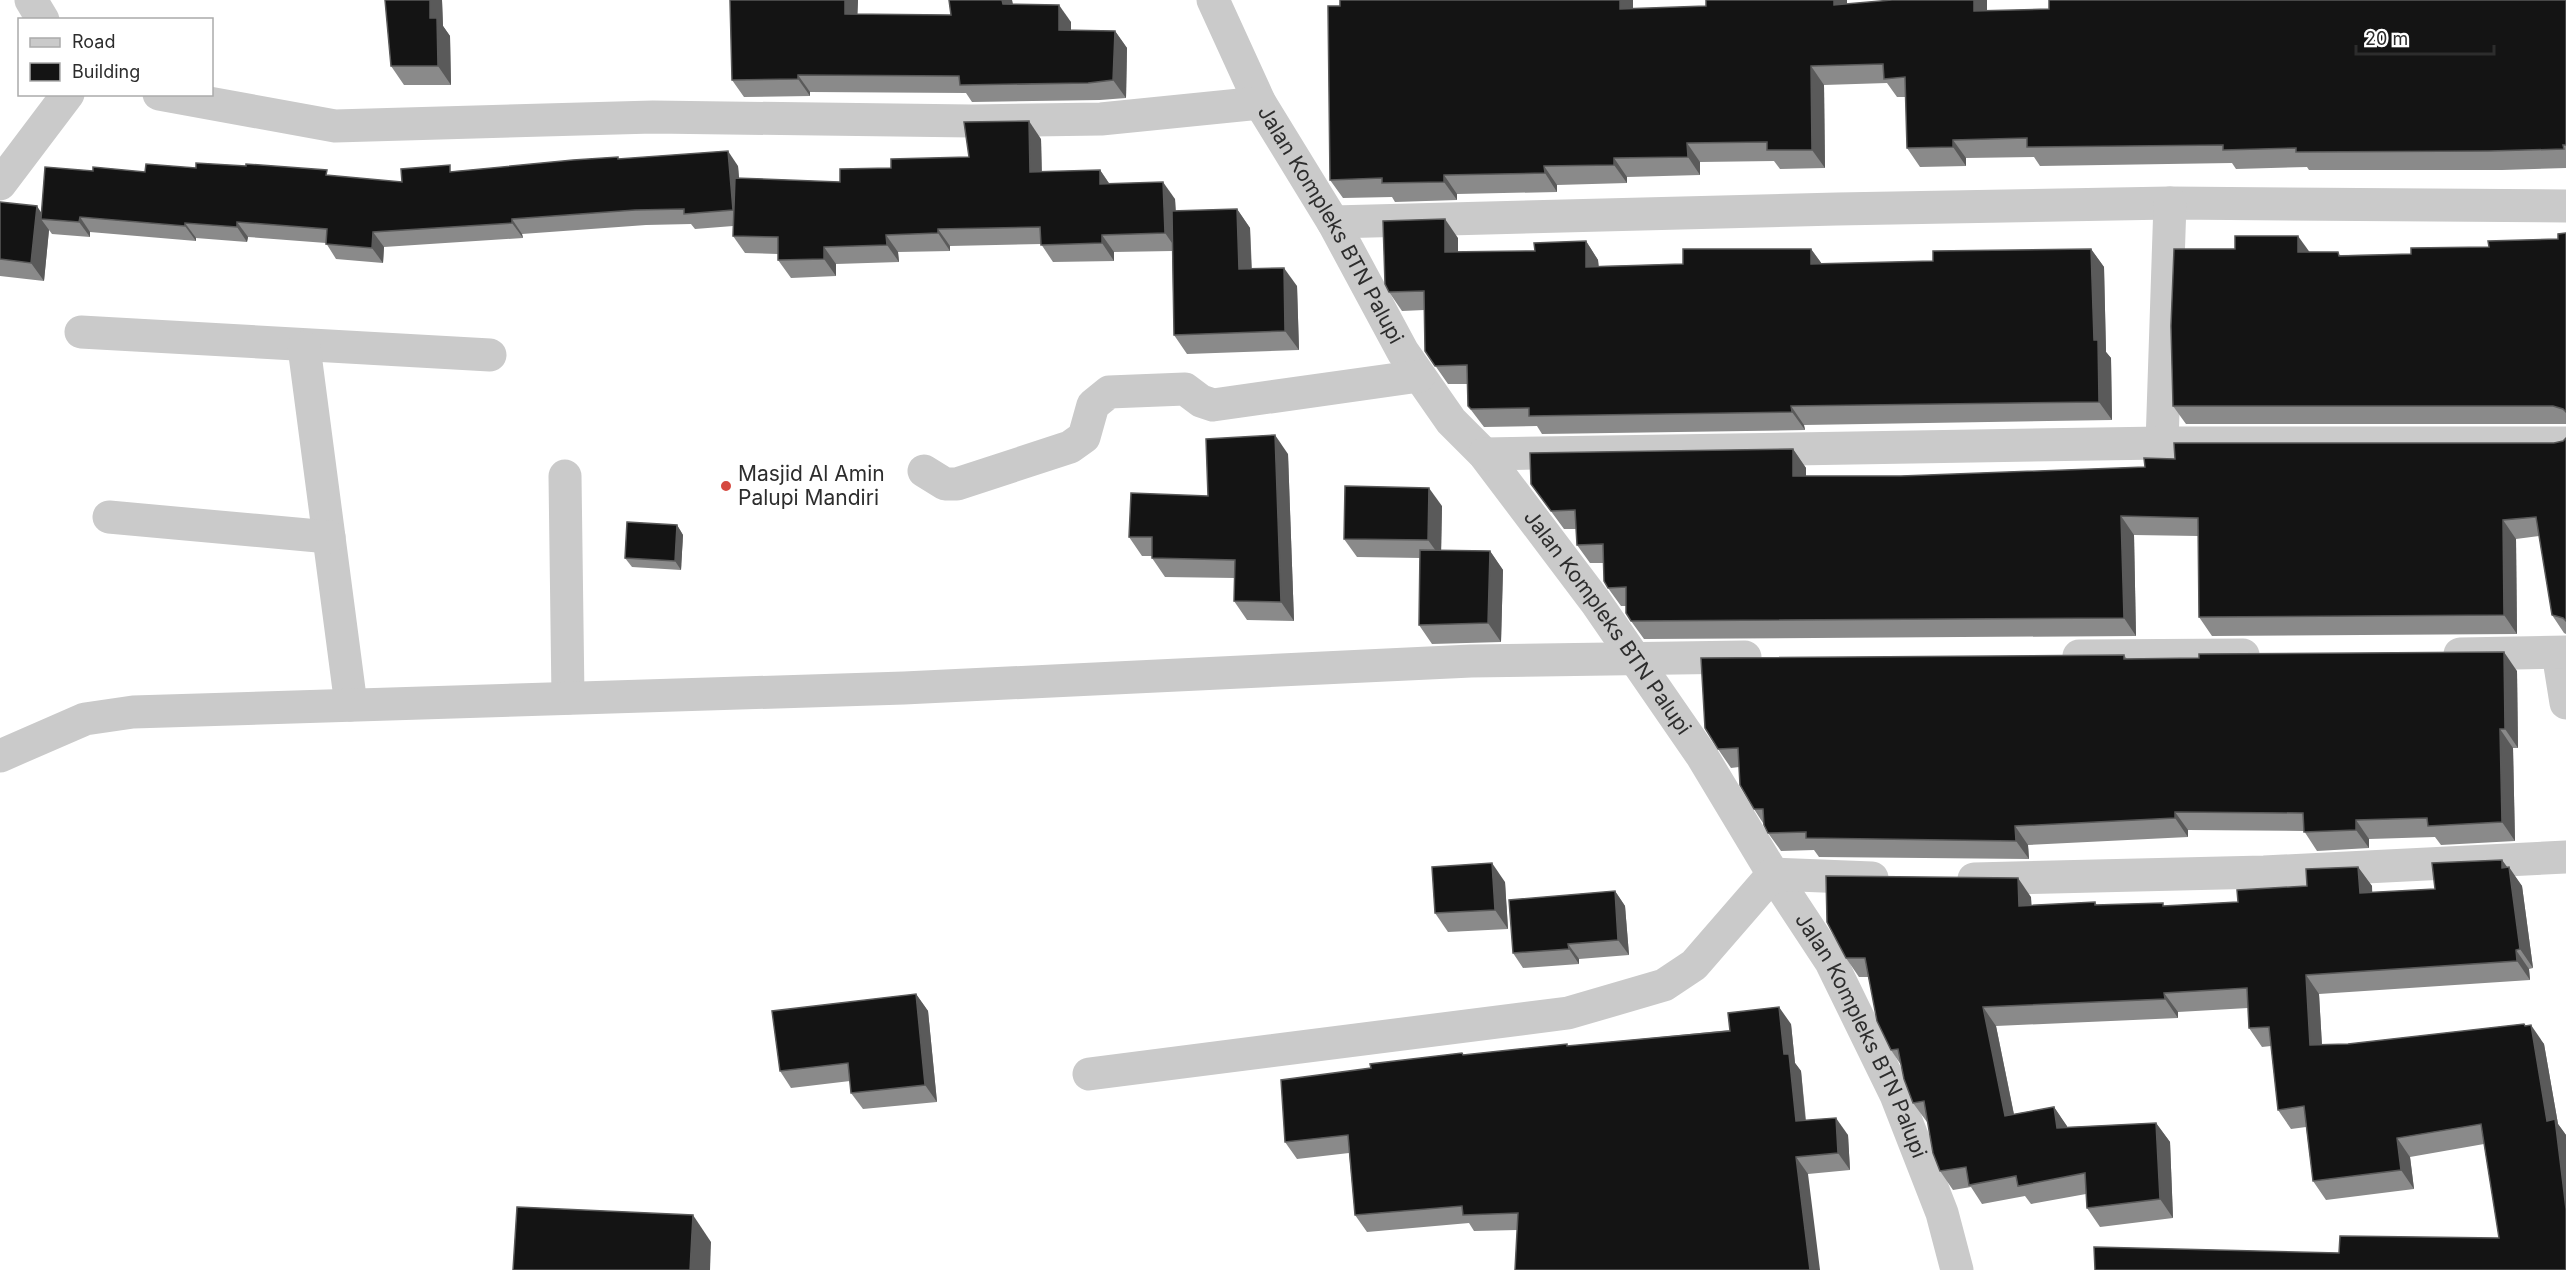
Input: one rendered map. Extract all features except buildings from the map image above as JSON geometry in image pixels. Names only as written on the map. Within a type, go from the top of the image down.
[{"type":"street","points":[[31,0],[42,18]]},
{"type":"street","name":"Jalan Kompleks BTN Palupi","points":[[1213,0],[1260,103],[1333,222],[1403,352],[1451,421],[1484,454],[1582,583],[1702,756],[1773,873],[1831,962],[1896,1095],[1942,1213],[1957,1270]]},
{"type":"street","points":[[0,184],[66,96]]},
{"type":"street","points":[[170,96],[335,126],[653,117],[972,121],[1089,119],[1260,103]]},
{"type":"street","points":[[1333,222],[2170,203],[2566,206]]},
{"type":"street","points":[[2162,443],[2170,203]]},
{"type":"street","points":[[81,332],[490,355]]},
{"type":"street","points":[[304,346],[351,705]]},
{"type":"street","points":[[924,471],[945,484],[957,484],[1070,447],[1084,437],[1093,405],[1109,392],[1185,389],[1201,401],[1213,405],[1419,376]]},
{"type":"street","points":[[1484,454],[2162,443],[2566,443]]},
{"type":"street","points":[[565,476],[568,698]]},
{"type":"street","points":[[109,517],[329,537]]},
{"type":"street","points":[[2427,654],[2562,653],[2566,703]]},
{"type":"street","points":[[2047,656],[2272,655]]},
{"type":"street","points":[[0,756],[85,719],[133,712],[904,688],[1460,662],[1775,657]]},
{"type":"street","points":[[1944,879],[2036,879],[2264,872],[2566,857]]},
{"type":"street","points":[[1089,1074],[1568,1013],[1664,985],[1694,964],[1773,873],[1898,879]]},
{"type":"place","name":"Masjid Al Amin Palupi Mandiri","points":[[726,486]]}]
